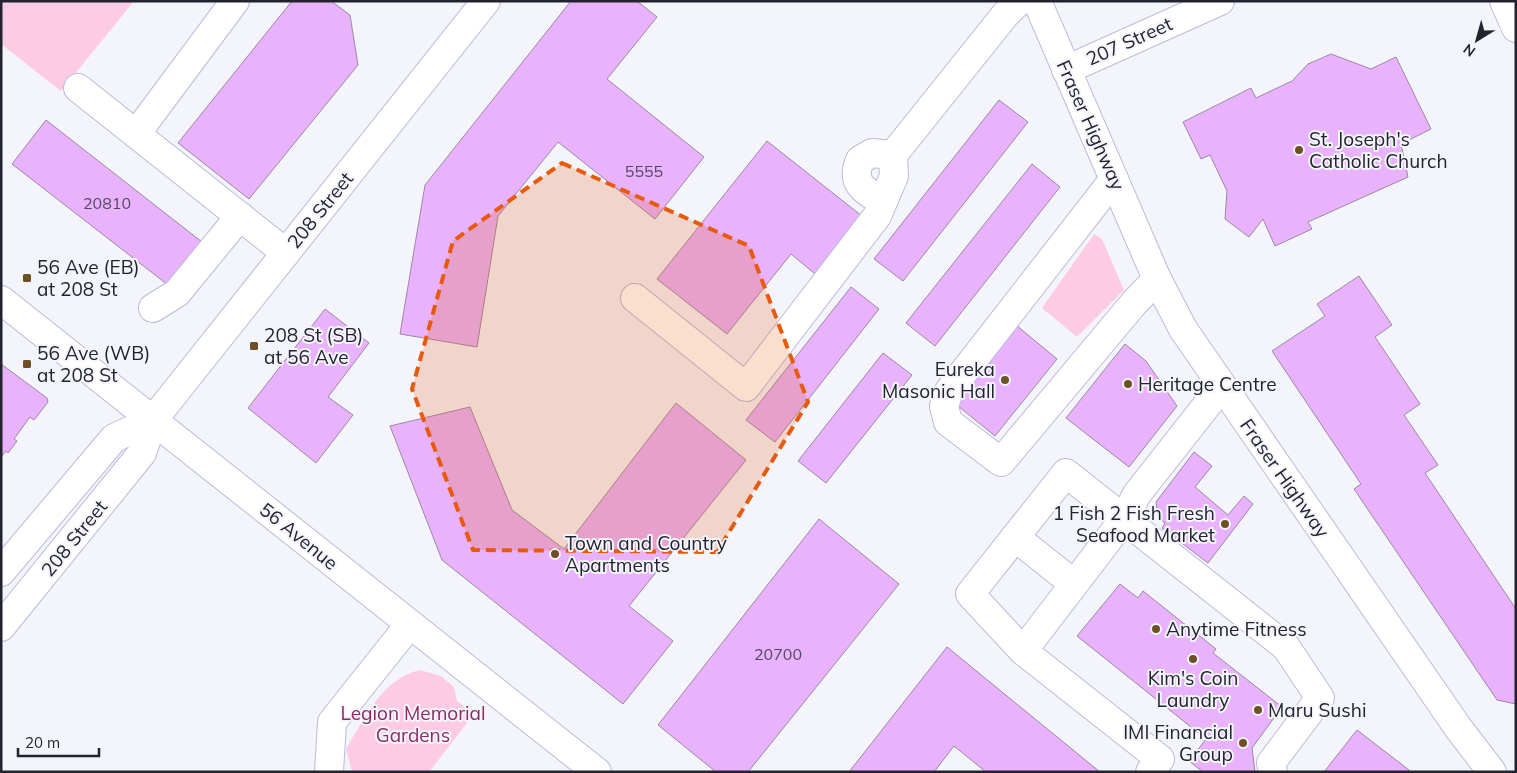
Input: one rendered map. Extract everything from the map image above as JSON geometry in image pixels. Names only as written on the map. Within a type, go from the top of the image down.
[{"type":"main road","points":[[136,134],[235,1]]},
{"type":"main road","name":"208 Street","points":[[1,627],[142,454],[153,420],[486,1]]},
{"type":"main road","points":[[635,298],[746,387],[877,216],[894,176],[893,155],[1005,15],[1019,1]]},
{"type":"main road","name":"Fraser Highway","points":[[1037,1],[1157,279],[1183,329],[1459,729],[1492,772]]},
{"type":"main road","name":"207 Street","points":[[1066,70],[1220,1]]},
{"type":"main road","points":[[1504,1],[1516,28]]},
{"type":"main road","points":[[78,88],[286,253]]},
{"type":"main road","points":[[883,201],[869,194],[857,182],[855,170],[860,160],[872,153],[893,155]]},
{"type":"main road","points":[[1114,178],[949,391],[944,406],[948,422],[1001,462],[1134,303],[1157,279]]},
{"type":"main road","points":[[153,308],[177,293],[240,216]]},
{"type":"main road","name":"56 Avenue","points":[[1,300],[597,772]]},
{"type":"main road","points":[[1023,651],[1124,519],[1137,494],[1222,386]]},
{"type":"main road","name":"208 Street","points":[[1,572],[114,438],[153,420]]},
{"type":"main road","points":[[1150,772],[1160,759],[1023,651],[970,594],[1066,473],[1286,647],[1320,698],[1271,763],[1273,772]]},
{"type":"main road","points":[[1015,537],[1074,584]]},
{"type":"main road","points":[[329,772],[332,722],[410,624]]},
{"type":"highlighted area","points":[[562,163],[749,246],[808,402],[717,552],[473,550],[412,389],[453,241]]},
{"type":"green space","points":[[1,1],[134,1],[61,91],[1,44]]},
{"type":"green space","points":[[1094,234],[1102,239],[1124,290],[1077,337],[1042,308]]},
{"type":"green space","name":"Legion Memorial Gardens","points":[[420,670],[441,676],[454,687],[457,701],[474,714],[429,772],[352,772],[346,749],[376,701],[395,682]]},
{"type":"building","points":[[292,1],[331,1],[350,15],[358,65],[249,199],[178,143]]},
{"type":"building","points":[[571,1],[637,1],[657,17],[607,79],[704,157],[655,219],[558,142],[498,216],[477,347],[400,334],[425,185]]},
{"type":"building","name":"St. Joseph's Catholic Church","points":[[1331,54],[1371,69],[1396,57],[1431,129],[1401,144],[1408,177],[1308,222],[1312,229],[1275,246],[1263,219],[1249,237],[1225,219],[1227,191],[1210,155],[1201,159],[1183,122],[1251,88],[1256,98],[1292,81],[1308,64]]},
{"type":"building","points":[[999,100],[1028,122],[903,281],[874,259]]},
{"type":"building","points":[[46,120],[202,242],[168,285],[12,164]]},
{"type":"building","points":[[767,141],[867,220],[820,278],[791,254],[727,334],[657,279]]},
{"type":"building","points":[[1032,164],[1060,187],[935,346],[906,323]]},
{"type":"building","points":[[1359,276],[1392,325],[1375,337],[1420,404],[1404,415],[1438,465],[1425,473],[1516,609],[1516,704],[1497,700],[1354,489],[1361,484],[1272,351],[1325,316],[1317,304]]},
{"type":"building","points":[[851,287],[879,309],[775,442],[746,420]]},
{"type":"building","points":[[325,309],[369,343],[328,397],[353,415],[316,463],[248,408]]},
{"type":"building","name":"Eureka Masonic Hall","points":[[1016,325],[1057,359],[995,436],[953,402]]},
{"type":"building","name":"Heritage Centre","points":[[1125,344],[1146,361],[1177,406],[1129,467],[1066,418]]},
{"type":"building","points":[[883,353],[912,375],[826,483],[798,461]]},
{"type":"building","points":[[1,364],[47,398],[48,402],[34,420],[30,417],[14,439],[17,441],[8,453],[6,451],[1,457]]},
{"type":"building","name":"Town and Country Apartments","points":[[676,403],[746,460],[629,606],[673,641],[623,704],[442,560],[390,426],[470,407],[512,510],[564,549]]},
{"type":"building","points":[[1194,452],[1212,466],[1195,487],[1228,515],[1244,496],[1253,504],[1208,563],[1162,528],[1165,523],[1158,517],[1156,502]]},
{"type":"building","points":[[819,519],[899,584],[748,772],[716,772],[658,725]]},
{"type":"building","points":[[1120,584],[1138,598],[1143,591],[1216,649],[1213,653],[1282,707],[1252,748],[1255,772],[1203,772],[1189,761],[1206,739],[1077,636]]},
{"type":"building","points":[[947,647],[1100,772],[986,772],[954,746],[934,772],[849,772]]},
{"type":"building","points":[[1357,730],[1409,770],[1408,772],[1324,772]]},
{"type":"place","name":"St. Joseph's Catholic Church","points":[[1299,150]]},
{"type":"place","name":"56 Ave (EB) at 208 St","points":[[27,278]]},
{"type":"place","name":"208 St (SB) at 56 Ave","points":[[254,346]]},
{"type":"place","name":"56 Ave (WB) at 208 St","points":[[27,364]]},
{"type":"place","name":"Eureka Masonic Hall","points":[[1005,380]]},
{"type":"place","name":"Heritage Centre","points":[[1128,384]]},
{"type":"place","name":"1 Fish 2 Fish Fresh Seafood Market","points":[[1225,524]]},
{"type":"place","name":"Town and Country Apartments","points":[[555,554]]},
{"type":"place","name":"Anytime Fitness","points":[[1156,629]]},
{"type":"place","name":"Kim's Coin Laundry","points":[[1193,659]]},
{"type":"place","name":"Maru Sushi","points":[[1258,710]]},
{"type":"place","name":"IMI Financial Group","points":[[1243,743]]}]
